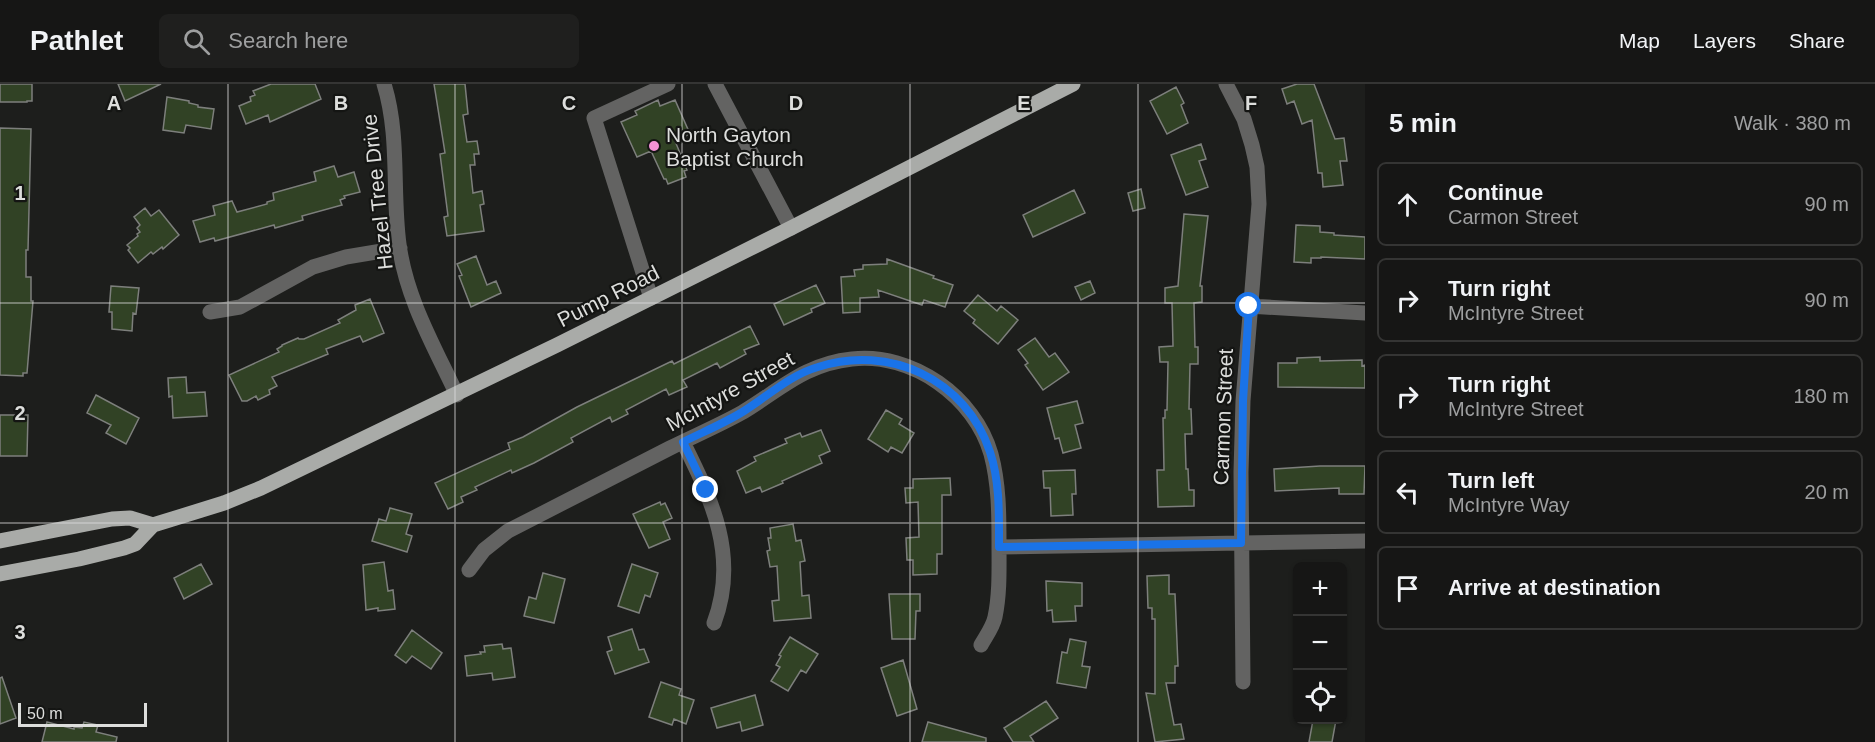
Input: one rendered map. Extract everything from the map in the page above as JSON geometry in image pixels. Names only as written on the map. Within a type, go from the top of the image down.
[{"type":"main road","name":"Pump Road","points":[[0,574],[124,548],[135,544],[153,525],[224,503],[261,488],[457,395],[1073,84]]},
{"type":"main road","points":[[0,541],[112,519],[130,518],[153,525]]},
{"type":"street","name":"Hazel Tree Drive","points":[[384,84],[392,122],[400,248],[408,284],[419,315],[457,395]]},
{"type":"street","points":[[651,298],[594,118],[668,84]]},
{"type":"street","points":[[715,84],[791,228]]},
{"type":"street","name":"Carmon Street","points":[[1226,84],[1244,119],[1252,145],[1257,167],[1259,204],[1249,306],[1243,413],[1241,543],[1243,682]]},
{"type":"street","points":[[210,312],[240,308],[313,267],[346,257],[400,248]]},
{"type":"street","points":[[1249,306],[1365,313]]},
{"type":"street","name":"McIntyre Street","points":[[469,570],[484,550],[508,531],[743,412],[795,376],[817,367],[852,359],[871,359],[895,363],[931,377],[950,391],[972,416],[990,452],[997,480],[999,578],[995,617],[981,645]]},
{"type":"street","points":[[683,442],[706,490],[721,537],[724,566],[723,588],[720,608],[714,623]]},
{"type":"street","points":[[999,547],[1365,541]]},
{"type":"building","points":[[0,84],[32,84],[32,101],[0,102]]},
{"type":"building","points":[[118,84],[161,84],[125,101]]},
{"type":"building","points":[[271,84],[315,84],[321,99],[270,122],[268,115],[246,124],[239,106],[251,101],[250,97],[255,95],[253,91]]},
{"type":"building","points":[[434,84],[465,84],[468,114],[463,115],[467,142],[477,141],[479,154],[474,154],[475,165],[470,165],[473,193],[482,191],[484,204],[480,205],[484,231],[447,236],[444,217],[448,216],[440,154],[445,153]]},
{"type":"building","points":[[1297,84],[1314,84],[1335,139],[1344,138],[1347,161],[1340,161],[1343,185],[1323,187],[1322,173],[1318,173],[1312,120],[1302,124],[1294,101],[1287,104],[1282,89]]},
{"type":"building","points":[[1176,87],[1184,103],[1181,105],[1188,123],[1167,134],[1150,101]]},
{"type":"building","points":[[167,97],[189,101],[198,107],[214,109],[211,129],[186,125],[184,133],[163,130]]},
{"type":"building","name":"North Gayton Baptist Church","points":[[658,100],[660,106],[675,100],[690,134],[675,141],[687,170],[684,171],[686,177],[668,184],[651,151],[637,157],[621,122],[637,115],[635,111]]},
{"type":"building","points":[[0,128],[31,129],[26,277],[31,277],[31,301],[33,301],[27,373],[23,373],[23,376],[0,375]]},
{"type":"building","points":[[1201,144],[1206,159],[1199,161],[1208,187],[1186,195],[1171,155]]},
{"type":"building","points":[[334,166],[338,177],[354,172],[360,192],[344,196],[345,198],[340,200],[342,205],[302,216],[303,220],[275,228],[274,225],[215,241],[214,238],[200,242],[193,221],[215,215],[213,206],[232,201],[237,212],[267,204],[274,200],[273,193],[316,181],[314,172]]},
{"type":"building","points":[[1141,189],[1145,208],[1133,211],[1128,193]]},
{"type":"building","points":[[1074,190],[1085,213],[1033,237],[1023,215]]},
{"type":"building","points":[[145,208],[151,216],[159,210],[179,235],[163,249],[162,247],[153,254],[151,252],[138,263],[127,245],[140,232],[137,228],[140,225],[134,217]]},
{"type":"building","points":[[1184,214],[1208,216],[1200,286],[1202,286],[1202,302],[1194,303],[1195,347],[1198,347],[1198,364],[1190,364],[1189,409],[1191,409],[1192,434],[1185,434],[1186,469],[1188,469],[1189,490],[1194,490],[1194,506],[1158,507],[1157,470],[1164,470],[1163,418],[1167,410],[1168,362],[1160,362],[1159,347],[1173,346],[1172,303],[1165,303],[1165,288],[1178,286]]},
{"type":"building","points":[[1296,225],[1320,226],[1320,232],[1334,233],[1334,235],[1365,237],[1365,259],[1321,257],[1311,258],[1311,263],[1294,262]]},
{"type":"building","points":[[476,256],[487,285],[496,281],[501,293],[471,307],[459,276],[462,275],[457,264]]},
{"type":"building","points":[[887,259],[953,285],[945,307],[924,300],[922,305],[878,290],[879,297],[860,298],[860,312],[843,313],[841,277],[855,276],[854,270],[863,269],[863,265],[887,264]]},
{"type":"building","points":[[1090,281],[1095,293],[1081,300],[1075,287]]},
{"type":"building","points":[[816,285],[825,303],[784,325],[774,304]]},
{"type":"building","points":[[111,286],[139,288],[136,314],[133,313],[132,331],[112,329],[112,312],[109,312]]},
{"type":"building","points":[[978,295],[997,311],[1001,306],[1018,320],[998,344],[973,323],[975,320],[964,311]]},
{"type":"building","points":[[370,299],[384,333],[363,342],[360,336],[326,349],[328,354],[272,377],[277,386],[269,390],[270,394],[258,400],[256,396],[242,401],[229,375],[279,352],[277,349],[282,345],[298,338],[304,339],[340,323],[338,320],[356,310],[355,305]]},
{"type":"building","points":[[750,326],[759,344],[744,350],[746,354],[720,368],[717,363],[683,380],[687,387],[669,395],[666,389],[626,410],[628,414],[612,422],[610,417],[571,438],[573,442],[534,463],[512,473],[511,470],[475,487],[477,490],[461,497],[463,502],[448,509],[435,483],[510,449],[508,443],[577,407],[672,361],[674,364]]},
{"type":"building","points":[[1035,338],[1049,357],[1055,353],[1069,372],[1043,390],[1025,365],[1028,363],[1018,350]]},
{"type":"building","points":[[1320,357],[1320,361],[1362,360],[1362,366],[1365,365],[1365,388],[1278,387],[1278,363],[1297,363],[1297,358]]},
{"type":"building","points":[[186,377],[187,393],[205,392],[207,416],[173,418],[168,378]]},
{"type":"building","points":[[96,395],[139,418],[126,444],[106,433],[111,425],[87,413]]},
{"type":"building","points":[[1077,401],[1083,423],[1075,425],[1081,448],[1063,453],[1059,438],[1055,439],[1047,408]]},
{"type":"building","points":[[886,410],[902,419],[899,424],[914,433],[902,453],[891,447],[888,452],[868,439]]},
{"type":"building","points":[[0,415],[28,415],[27,456],[0,456]]},
{"type":"building","points":[[821,430],[830,451],[819,456],[822,463],[762,492],[760,487],[746,493],[737,471],[756,461],[754,457],[787,443],[785,439],[800,433],[802,437]]},
{"type":"building","points":[[1365,466],[1364,494],[1339,494],[1339,488],[1275,491],[1274,469]]},
{"type":"building","points":[[1075,470],[1076,494],[1072,494],[1073,515],[1051,516],[1050,488],[1044,488],[1043,471]]},
{"type":"building","points":[[950,478],[951,495],[942,495],[942,554],[937,554],[937,574],[913,575],[913,560],[907,560],[906,538],[919,537],[918,502],[906,503],[905,488],[913,488],[913,479]]},
{"type":"building","points":[[660,502],[661,505],[665,503],[672,518],[663,522],[670,539],[649,548],[633,514]]},
{"type":"building","points":[[390,508],[412,514],[406,534],[412,536],[407,552],[372,541],[379,519],[386,521]]},
{"type":"building","points":[[793,524],[796,541],[801,540],[805,561],[800,562],[802,596],[809,595],[811,618],[774,621],[772,601],[779,600],[777,566],[770,567],[767,551],[770,550],[768,538],[771,538],[770,528]]},
{"type":"building","points":[[384,562],[388,591],[393,590],[395,609],[366,610],[363,565]]},
{"type":"building","points":[[201,564],[212,584],[184,599],[174,578]]},
{"type":"building","points":[[632,564],[658,573],[650,597],[645,595],[639,613],[618,606]]},
{"type":"building","points":[[543,573],[565,579],[554,623],[524,616],[529,597],[536,599]]},
{"type":"building","points":[[1169,575],[1169,594],[1175,594],[1178,666],[1175,666],[1175,683],[1166,683],[1174,725],[1181,724],[1184,739],[1155,742],[1146,693],[1155,694],[1155,619],[1152,619],[1152,608],[1148,608],[1147,576]]},
{"type":"building","points":[[1046,581],[1082,583],[1082,606],[1075,606],[1076,621],[1053,622],[1052,610],[1047,611]]},
{"type":"building","points":[[889,594],[920,594],[920,611],[916,611],[915,639],[892,639]]},
{"type":"building","points":[[632,629],[639,650],[644,649],[649,662],[615,674],[607,652],[612,650],[608,637]]},
{"type":"building","points":[[412,630],[442,653],[431,669],[412,656],[406,663],[395,655]]},
{"type":"building","points":[[790,637],[818,654],[806,673],[801,670],[788,691],[771,681],[780,667],[776,665],[781,656],[779,655]]},
{"type":"building","points":[[1070,639],[1086,642],[1082,666],[1090,667],[1086,688],[1057,683],[1062,652],[1067,653]]},
{"type":"building","points":[[502,644],[503,649],[511,648],[515,677],[493,680],[492,673],[467,676],[465,656],[485,652],[484,646]]},
{"type":"building","points":[[903,660],[917,709],[897,716],[881,668]]},
{"type":"building","points":[[2,677],[16,718],[0,724],[0,678]]},
{"type":"building","points":[[661,682],[681,689],[679,695],[694,700],[686,724],[674,719],[672,725],[649,717]]},
{"type":"building","points":[[755,695],[763,725],[742,731],[740,722],[717,728],[711,708]]},
{"type":"building","points":[[1046,701],[1058,718],[1030,736],[1034,742],[1013,742],[1004,728]]},
{"type":"building","points":[[47,722],[74,729],[74,727],[82,728],[84,722],[98,725],[96,732],[117,737],[116,742],[42,742]]},
{"type":"building","points":[[928,722],[986,738],[986,742],[922,742]]},
{"type":"building","points":[[1312,724],[1335,724],[1332,742],[1309,742]]},
{"type":"place","name":"North Gayton Baptist Church","points":[[654,146]]},
{"type":"route","points":[[706,490],[683,442],[743,412],[795,376],[817,367],[852,359],[871,359],[895,363],[931,377],[950,391],[972,416],[990,452],[997,480],[999,547],[1241,543],[1243,401],[1249,306]]}]
